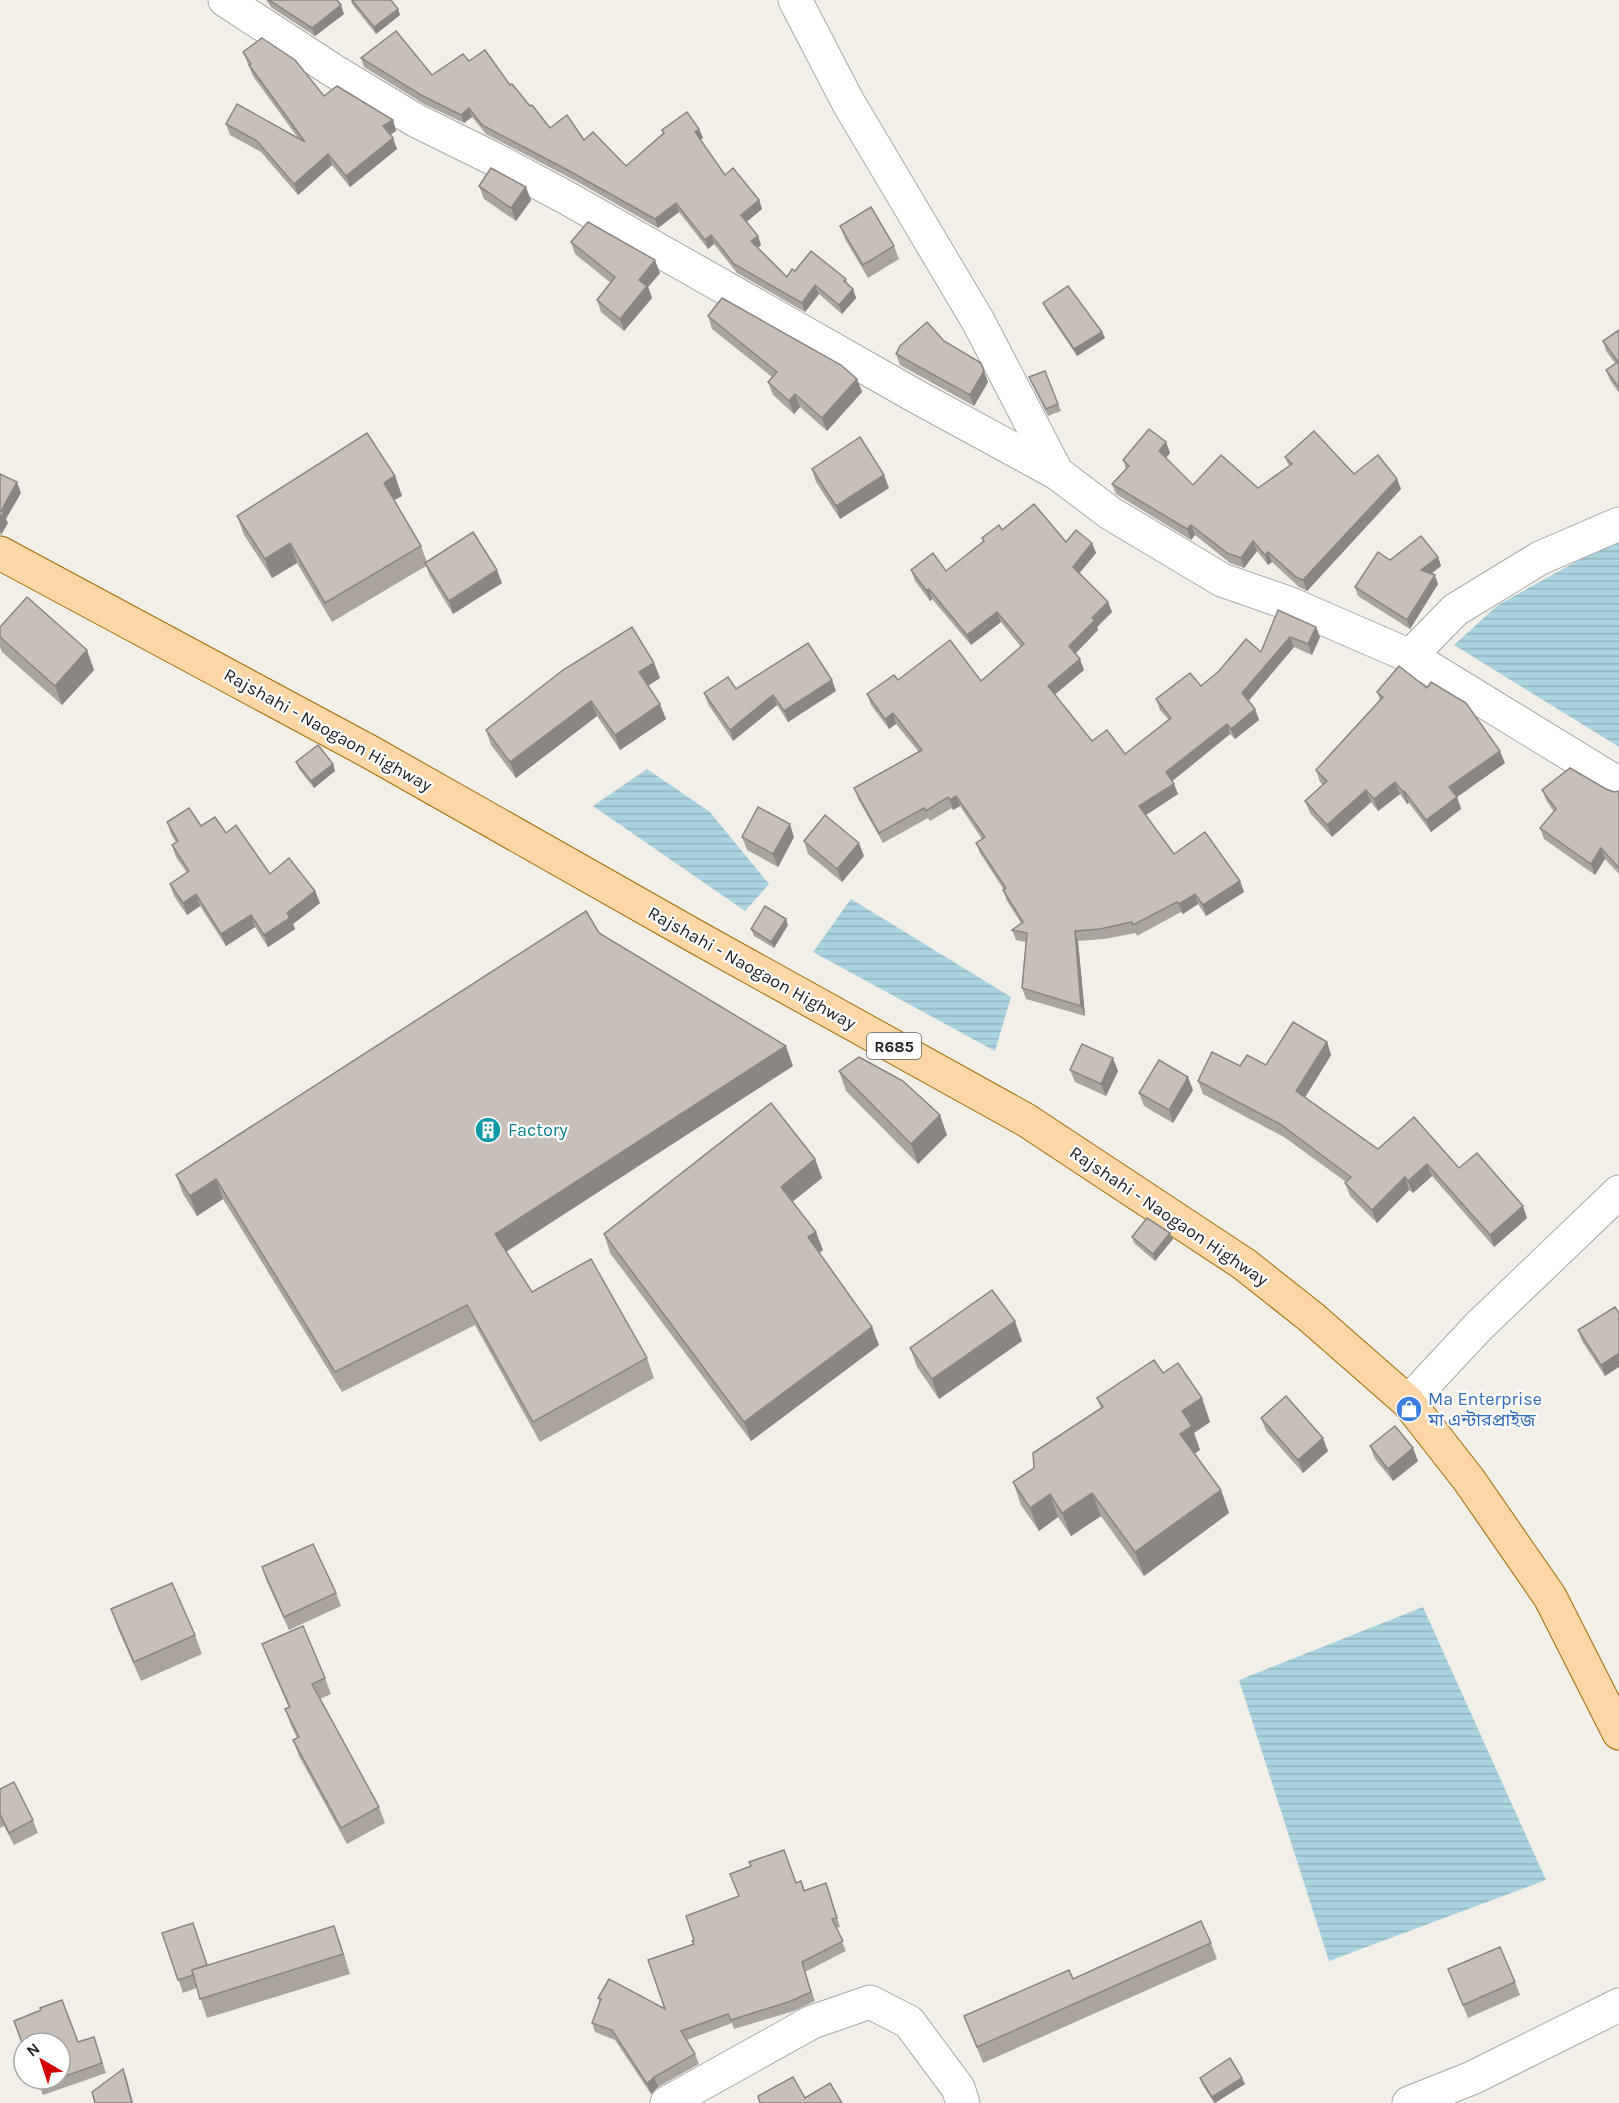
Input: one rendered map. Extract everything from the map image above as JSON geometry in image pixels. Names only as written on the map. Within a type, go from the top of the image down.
[{"type":"main road","name":"Rajshahi - Naogaon Highway","points":[[0,553],[370,752],[1026,1120],[1244,1264],[1311,1317],[1408,1402],[1468,1480],[1550,1597],[1619,1733]]},
{"type":"street","points":[[225,0],[324,65],[415,120],[567,198],[919,398],[1057,473],[1110,513],[1222,580],[1288,603],[1410,656],[1619,784]]},
{"type":"street","points":[[795,0],[848,102],[978,321],[1057,473]]},
{"type":"street","points":[[1410,656],[1455,610],[1540,558],[1619,524]]},
{"type":"street","points":[[1408,1402],[1479,1326],[1619,1192]]},
{"type":"street","points":[[667,2103],[812,2022],[870,2002],[909,2022],[958,2088],[963,2103]]},
{"type":"street","points":[[1409,2103],[1472,2078],[1619,2005]]},
{"type":"water","points":[[1619,538],[1619,747],[1454,645],[1498,605]]},
{"type":"water","points":[[647,769],[710,812],[769,884],[745,911],[593,806]]},
{"type":"water","points":[[851,899],[1011,997],[995,1051],[813,952]]},
{"type":"water","points":[[1423,1607],[1546,1880],[1329,1961],[1239,1680]]},
{"type":"building","points":[[269,0],[337,0],[341,5],[312,28]]},
{"type":"building","points":[[352,0],[391,0],[398,9],[374,27]]},
{"type":"building","points":[[396,31],[432,75],[463,54],[469,61],[485,50],[510,85],[512,84],[530,106],[532,105],[550,128],[567,115],[584,140],[593,132],[626,166],[664,133],[662,130],[687,112],[699,129],[695,132],[725,175],[733,168],[759,200],[741,215],[758,236],[751,241],[787,277],[792,269],[795,271],[811,251],[846,279],[844,281],[853,289],[839,305],[815,285],[802,303],[734,264],[711,235],[705,240],[676,203],[655,219],[482,125],[469,108],[461,115],[421,95],[361,58]]},
{"type":"building","points":[[262,38],[295,60],[324,96],[337,86],[393,120],[383,126],[393,138],[346,176],[328,154],[294,184],[257,141],[226,124],[237,104],[305,142],[249,65],[251,64],[243,52]]},
{"type":"building","points":[[491,168],[526,187],[511,208],[479,186]]},
{"type":"building","points":[[871,207],[894,246],[863,265],[840,226]]},
{"type":"building","points":[[588,222],[655,260],[639,280],[647,286],[620,319],[597,300],[615,277],[571,242]]},
{"type":"building","points":[[1068,286],[1102,332],[1074,349],[1043,303]]},
{"type":"building","points":[[722,298],[841,365],[857,379],[822,418],[795,394],[789,401],[768,382],[777,372],[708,316]]},
{"type":"building","points":[[927,322],[944,341],[981,363],[984,371],[970,395],[896,354],[900,346]]},
{"type":"building","points":[[1619,330],[1619,388],[1606,370],[1618,362],[1603,341]]},
{"type":"building","points":[[1045,371],[1058,404],[1046,409],[1029,377]]},
{"type":"building","points":[[1149,429],[1166,442],[1159,451],[1193,485],[1221,455],[1258,488],[1292,464],[1285,457],[1314,431],[1354,474],[1378,455],[1397,479],[1303,580],[1296,577],[1268,552],[1265,555],[1253,541],[1241,558],[1227,553],[1191,525],[1187,529],[1112,484],[1129,466],[1123,460]]},
{"type":"building","points":[[367,433],[395,476],[384,483],[421,546],[325,603],[290,543],[265,559],[237,516]]},
{"type":"building","points":[[860,437],[884,475],[836,506],[812,469]]},
{"type":"building","points":[[0,474],[17,482],[1,511],[4,512],[0,518]]},
{"type":"building","points":[[1034,504],[1066,542],[1076,530],[1092,543],[1073,567],[1108,602],[1092,618],[1095,620],[1069,646],[1080,659],[1048,686],[1092,741],[1107,730],[1125,754],[1171,718],[1156,699],[1190,673],[1201,686],[1219,671],[1246,639],[1261,652],[1278,610],[1316,627],[1308,644],[1290,637],[1242,693],[1255,709],[1231,729],[1227,724],[1166,772],[1174,784],[1139,806],[1174,854],[1205,832],[1240,881],[1203,905],[1195,894],[1133,925],[1132,922],[1100,929],[1075,931],[1081,1006],[1022,988],[1027,933],[1012,930],[1023,922],[1003,890],[1006,888],[976,843],[985,837],[956,796],[950,800],[948,797],[926,811],[924,808],[879,833],[854,788],[922,750],[893,713],[885,719],[867,694],[894,675],[898,680],[950,640],[981,681],[1024,644],[997,612],[967,635],[911,570],[933,553],[946,571],[984,541],[982,538],[999,525],[1002,530]]},
{"type":"building","points":[[473,532],[497,570],[449,601],[425,563]]},
{"type":"building","points":[[1421,536],[1438,557],[1421,570],[1435,575],[1407,620],[1355,587],[1378,552],[1390,560]]},
{"type":"building","points":[[27,597],[87,650],[55,686],[0,637],[0,627]]},
{"type":"building","points":[[632,627],[654,663],[639,672],[660,704],[615,735],[591,701],[510,762],[486,730],[563,670]]},
{"type":"building","points":[[808,643],[832,680],[784,711],[773,695],[730,730],[704,693],[728,677],[736,689]]},
{"type":"building","points":[[1399,666],[1427,688],[1431,682],[1466,703],[1500,751],[1449,787],[1457,797],[1426,820],[1395,782],[1374,799],[1366,790],[1327,825],[1305,801],[1327,781],[1316,770],[1383,697],[1377,692]]},
{"type":"building","points":[[318,745],[333,764],[311,781],[296,762]]},
{"type":"building","points":[[1570,768],[1606,789],[1619,791],[1619,868],[1601,848],[1591,864],[1540,828],[1556,809],[1542,790]]},
{"type":"building","points":[[758,807],[790,824],[773,854],[742,837]]},
{"type":"building","points":[[189,808],[201,826],[215,817],[226,833],[236,825],[270,874],[289,858],[315,891],[287,913],[290,918],[264,935],[251,915],[221,934],[196,894],[183,903],[170,884],[189,871],[172,845],[178,841],[167,822]]},
{"type":"building","points":[[825,815],[859,843],[837,869],[804,841]]},
{"type":"building","points":[[765,906],[786,919],[771,942],[751,929]]},
{"type":"building","name":"Factory","points":[[586,911],[599,933],[786,1046],[495,1234],[532,1292],[591,1259],[647,1358],[533,1422],[467,1305],[335,1372],[216,1179],[190,1196],[176,1175]]},
{"type":"building","points":[[1293,1022],[1327,1042],[1296,1091],[1378,1149],[1414,1117],[1459,1168],[1477,1153],[1523,1206],[1490,1235],[1427,1164],[1408,1181],[1405,1177],[1372,1210],[1345,1183],[1351,1177],[1280,1124],[1198,1081],[1212,1052],[1240,1066],[1247,1055],[1266,1065]]},
{"type":"building","points":[[1082,1044],[1113,1058],[1101,1084],[1070,1070]]},
{"type":"building","points":[[859,1057],[903,1081],[940,1115],[911,1144],[839,1071]]},
{"type":"building","points":[[1159,1060],[1188,1077],[1169,1110],[1139,1093]]},
{"type":"building","points":[[771,1103],[815,1159],[781,1187],[816,1232],[808,1237],[872,1327],[744,1422],[604,1234]]},
{"type":"building","points":[[1147,1218],[1170,1233],[1153,1254],[1132,1237]]},
{"type":"building","points":[[992,1290],[1015,1321],[932,1379],[910,1348]]},
{"type":"building","points":[[1615,1307],[1619,1313],[1619,1353],[1601,1365],[1578,1330]]},
{"type":"building","points":[[1154,1360],[1163,1373],[1178,1363],[1202,1398],[1182,1411],[1192,1426],[1180,1434],[1221,1490],[1135,1552],[1092,1493],[1062,1513],[1050,1494],[1030,1508],[1013,1482],[1034,1468],[1033,1453],[1103,1407],[1097,1398]]},
{"type":"building","points":[[1286,1396],[1323,1438],[1298,1460],[1261,1418]]},
{"type":"building","points":[[1395,1426],[1413,1448],[1388,1469],[1370,1446]]},
{"type":"building","points":[[313,1544],[336,1593],[284,1617],[262,1567]]},
{"type":"building","points":[[172,1583],[195,1635],[134,1662],[111,1609]]},
{"type":"building","points":[[303,1626],[325,1678],[312,1684],[379,1807],[341,1828],[293,1740],[299,1737],[285,1709],[290,1707],[262,1644]]},
{"type":"building","points":[[14,1782],[33,1820],[9,1833],[0,1814],[0,1789]]},
{"type":"building","points":[[784,1850],[796,1883],[801,1881],[804,1891],[826,1883],[837,1918],[832,1919],[843,1941],[802,1962],[811,1992],[791,2001],[731,2020],[728,2014],[681,2031],[695,2054],[654,2077],[647,2084],[612,2030],[592,2023],[601,1999],[598,1998],[609,1979],[665,2009],[648,1960],[694,1944],[686,1916],[739,1896],[730,1874],[751,1866],[749,1862]]},
{"type":"building","points":[[1201,1921],[1211,1943],[977,2047],[964,2016],[1069,1970],[1073,1979]]},
{"type":"building","points":[[193,1923],[207,1965],[192,1970],[193,1975],[178,1980],[162,1933]]},
{"type":"building","points":[[334,1926],[343,1954],[200,1999],[192,1970]]},
{"type":"building","points":[[1500,1947],[1515,1982],[1463,2005],[1448,1969]]},
{"type":"building","points":[[62,2000],[78,2042],[94,2037],[102,2063],[72,2074],[72,2031],[18,2031],[14,2021],[41,2010],[40,2008]]},
{"type":"building","points":[[1230,2058],[1242,2078],[1212,2097],[1200,2078]]},
{"type":"building","points":[[123,2069],[132,2103],[95,2103],[92,2092]]},
{"type":"building","points":[[793,2077],[805,2098],[830,2083],[842,2103],[760,2103],[758,2096]]},
{"type":"place","name":"Factory","points":[[488,1130]]},
{"type":"place","name":"Ma Enterprise মা এন্টারপ্রাইজ","points":[[1409,1409]]}]
